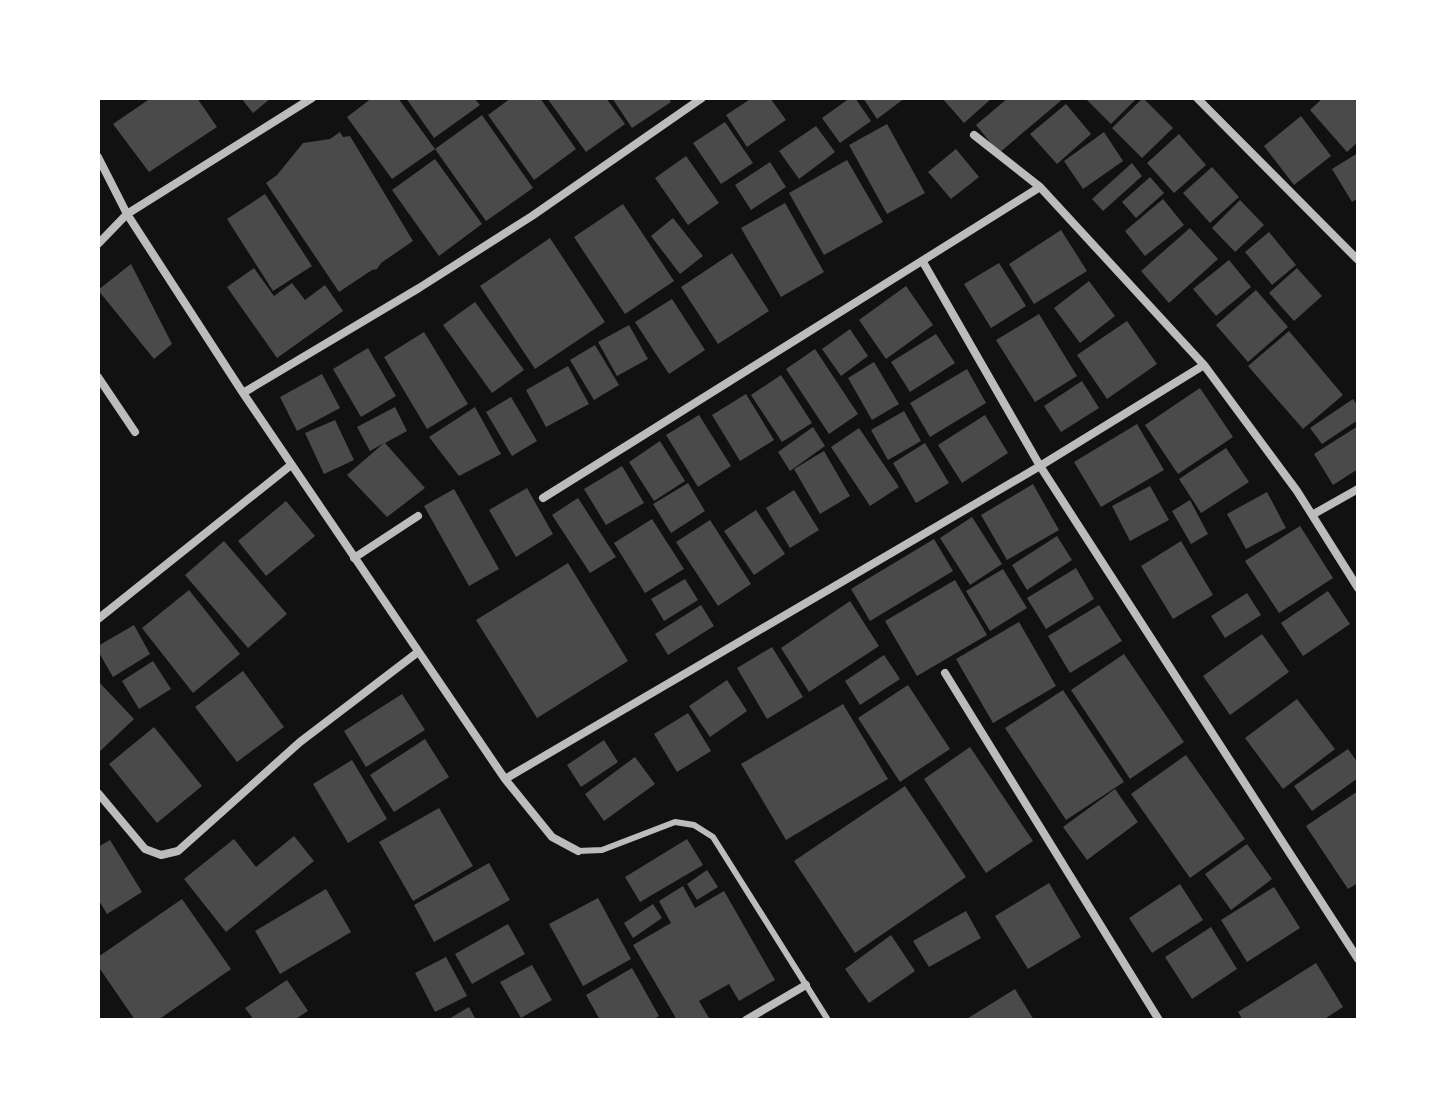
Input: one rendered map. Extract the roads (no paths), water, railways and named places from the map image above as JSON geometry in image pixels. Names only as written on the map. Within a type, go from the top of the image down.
[{"type":"street","points":[[98,244],[127,214],[312,98]]},
{"type":"street","points":[[243,393],[532,216],[702,98]]},
{"type":"street","points":[[1197,98],[1358,260]]},
{"type":"street","points":[[974,135],[1040,187],[1204,365],[1312,515],[1358,588]]},
{"type":"street","points":[[98,157],[127,214],[243,393],[505,779],[552,837],[578,851]]},
{"type":"street","points":[[543,498],[1040,187]]},
{"type":"street","points":[[923,262],[1040,466],[1358,959]]},
{"type":"street","points":[[505,779],[1040,466],[1204,365]]},
{"type":"street","points":[[98,377],[135,432]]},
{"type":"street","points":[[98,619],[291,465]]},
{"type":"street","points":[[1312,515],[1358,489]]},
{"type":"street","points":[[354,558],[418,516]]},
{"type":"street","points":[[98,793],[145,849],[161,855],[178,851],[300,742],[418,652]]},
{"type":"street","points":[[945,673],[1159,1020]]},
{"type":"street","points":[[746,1020],[806,985]]},
{"type":"lane","points":[[578,851],[602,850],[675,822],[694,825],[713,837],[828,1020]]}]
